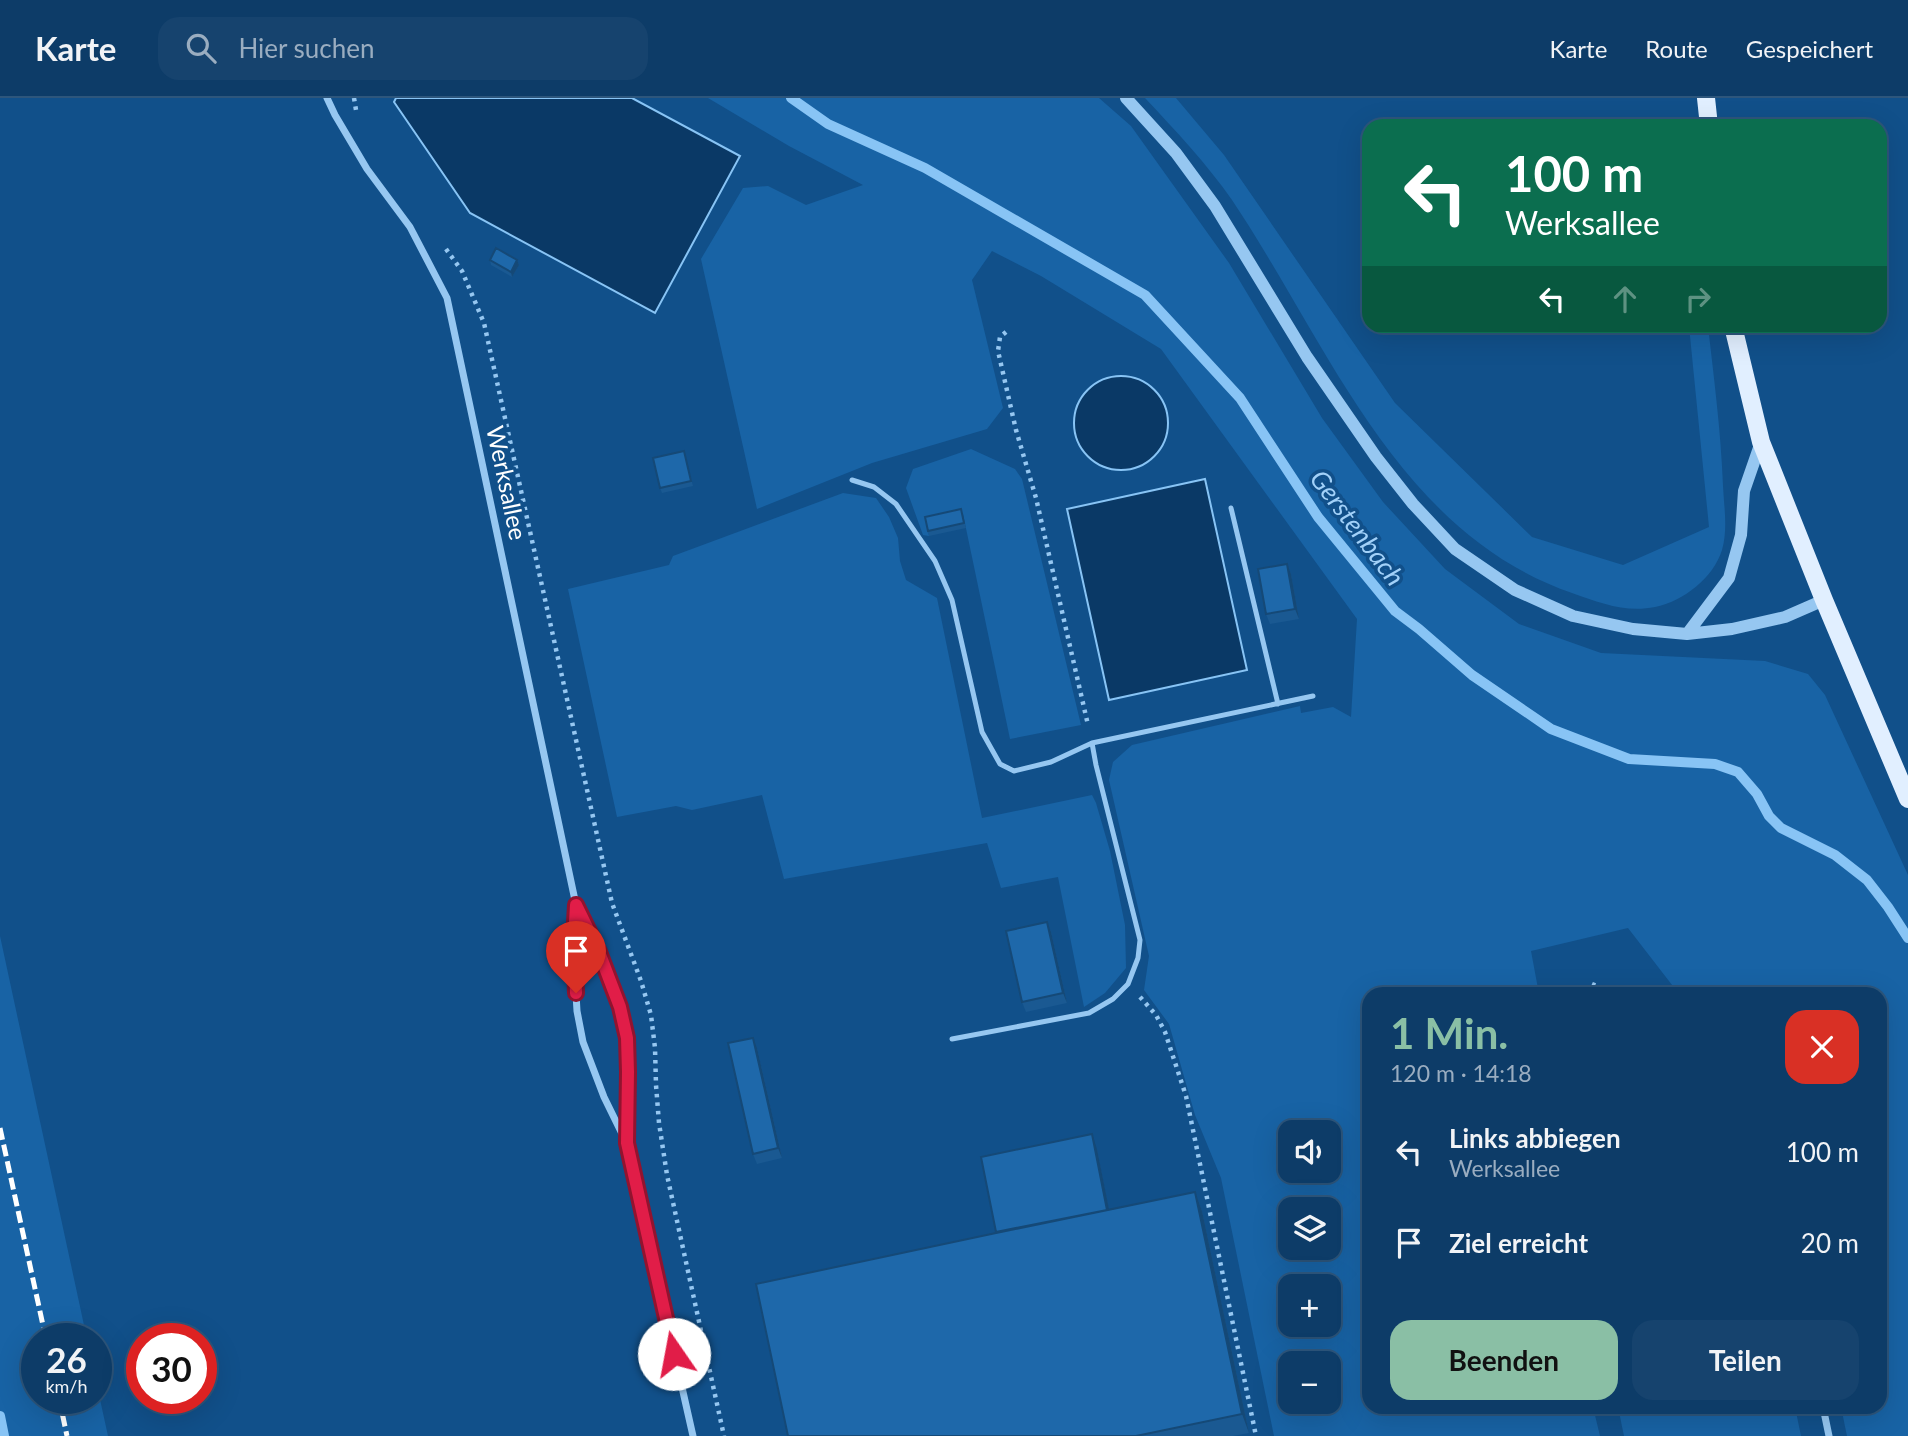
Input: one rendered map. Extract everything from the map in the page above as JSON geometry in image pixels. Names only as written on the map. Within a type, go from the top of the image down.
[{"type":"main road","points":[[1706,98],[1708,119]]},
{"type":"main road","points":[[1735,333],[1761,442],[1908,799]]},
{"type":"street","name":"Werksallee","points":[[327,98],[334,115],[367,169],[410,226],[447,298],[576,905],[599,952],[620,1007],[627,1038],[627,1143],[693,1436]]},
{"type":"street","points":[[1126,98],[1176,153],[1215,206],[1307,357],[1376,457],[1413,504],[1455,549],[1515,590],[1573,616],[1633,629],[1688,634],[1732,629],[1785,617],[1824,600]]},
{"type":"street","points":[[1688,634],[1729,578],[1741,536],[1744,491],[1761,442]]},
{"type":"street","name":"Werksallee","points":[[576,905],[575,976],[577,1011],[583,1042],[604,1097],[627,1143]]},
{"type":"street","points":[[1824,1414],[1829,1436]]},
{"type":"lane","points":[[852,480],[874,487],[896,504],[935,561],[953,600],[982,732],[1000,764],[1014,771],[1051,762],[1092,743],[1313,696]]},
{"type":"lane","points":[[1231,508],[1278,704]]},
{"type":"lane","points":[[952,1038],[1089,1013],[1113,999],[1128,984],[1138,958],[1140,940],[1092,743]]},
{"type":"path","points":[[354,98],[357,113]]},
{"type":"path","points":[[439,239],[461,271],[484,323],[612,903],[651,1015],[659,1122],[667,1175],[724,1436]]},
{"type":"path","points":[[1006,332],[1000,337],[998,351],[1016,430],[1036,498],[1092,743]]},
{"type":"path","points":[[1128,984],[1156,1015],[1166,1032],[1186,1096],[1256,1436]]},
{"type":"path","points":[[1591,984],[1598,987]]},
{"type":"shaded area","points":[[396,98],[632,98],[740,156],[655,313],[470,213],[394,102]]},
{"type":"shaded area","points":[[708,98],[1099,98],[1131,126],[1229,263],[1322,418],[1383,502],[1445,569],[1519,624],[1601,653],[1765,661],[1808,674],[1825,695],[1908,875],[1908,1436],[1847,1436],[1842,1414],[1887,1414],[1887,987],[1674,987],[1628,928],[1531,951],[1538,987],[1362,987],[1362,1414],[1595,1414],[1600,1436],[1274,1436],[1221,1178],[1195,1115],[1169,1024],[1144,990],[1149,956],[1109,780],[1113,762],[1132,745],[1300,706],[1301,713],[1333,707],[1351,717],[1357,619],[1161,349],[1041,276],[992,251],[972,280],[1003,408],[987,429],[872,463],[757,509],[701,259],[743,188],[768,186],[806,205],[863,185],[789,146]]},
{"type":"shaded area","points":[[1145,98],[1176,98],[1224,155],[1395,403],[1532,537],[1623,565],[1709,527],[1690,333],[1709,333],[1719,426],[1725,526],[1722,550],[1712,570],[1687,594],[1666,604],[1644,609],[1613,606],[1572,593],[1511,564],[1458,526],[1412,480],[1372,427],[1232,200]]},
{"type":"shaded area","points":[[1121,376],[1139,379],[1154,390],[1165,405],[1168,423],[1165,441],[1154,456],[1139,467],[1121,470],[1103,467],[1088,456],[1077,441],[1074,423],[1077,405],[1088,390],[1103,379]]},
{"type":"shaded area","points":[[971,449],[1015,469],[1022,479],[1081,725],[1010,739],[963,514],[927,522],[929,536],[923,535],[906,488],[913,469]]},
{"type":"shaded area","points":[[1205,479],[1247,670],[1109,700],[1067,509]]},
{"type":"shaded area","points":[[843,493],[876,498],[889,517],[898,538],[900,561],[906,580],[937,598],[982,818],[1092,795],[1096,803],[1110,851],[1125,925],[1126,968],[1105,993],[1084,1007],[1058,877],[1001,888],[987,843],[784,879],[762,795],[692,810],[676,806],[617,817],[568,589],[669,565],[673,556]]},
{"type":"shaded area","points":[[0,936],[84,1323],[21,1323],[21,1414],[103,1414],[108,1436],[0,1436]]},
{"type":"shaded area","points":[[1619,1414],[1796,1414],[1801,1436],[1624,1436]]},
{"type":"building","points":[[496,248],[517,260],[511,272],[490,260]]},
{"type":"building","points":[[684,451],[691,481],[660,488],[653,458]]},
{"type":"building","points":[[961,509],[964,523],[928,531],[925,517]]},
{"type":"building","points":[[1287,564],[1295,609],[1266,614],[1258,569]]},
{"type":"building","points":[[1047,922],[1063,993],[1022,1002],[1006,931]]},
{"type":"building","points":[[753,1038],[778,1148],[753,1154],[728,1043]]},
{"type":"building","points":[[1092,1134],[1107,1210],[996,1232],[981,1157]]},
{"type":"building","points":[[1195,1192],[1242,1414],[1136,1436],[788,1436],[756,1284]]},
{"type":"waterway","name":"Gerstenbach","points":[[791,98],[828,124],[925,168],[1145,295],[1240,398],[1318,517],[1395,611],[1472,675],[1551,729],[1629,759],[1715,764],[1738,772],[1757,794],[1769,816],[1781,828],[1835,855],[1867,880],[1908,938]]},
{"type":"waterway","points":[[0,1416],[4,1436]]},
{"type":"railway","points":[[0,1128],[43,1323]]},
{"type":"railway","points":[[62,1414],[67,1436]]},
{"type":"route","points":[[576,993],[576,905],[612,983],[627,1038],[627,1143],[674,1354]]}]
